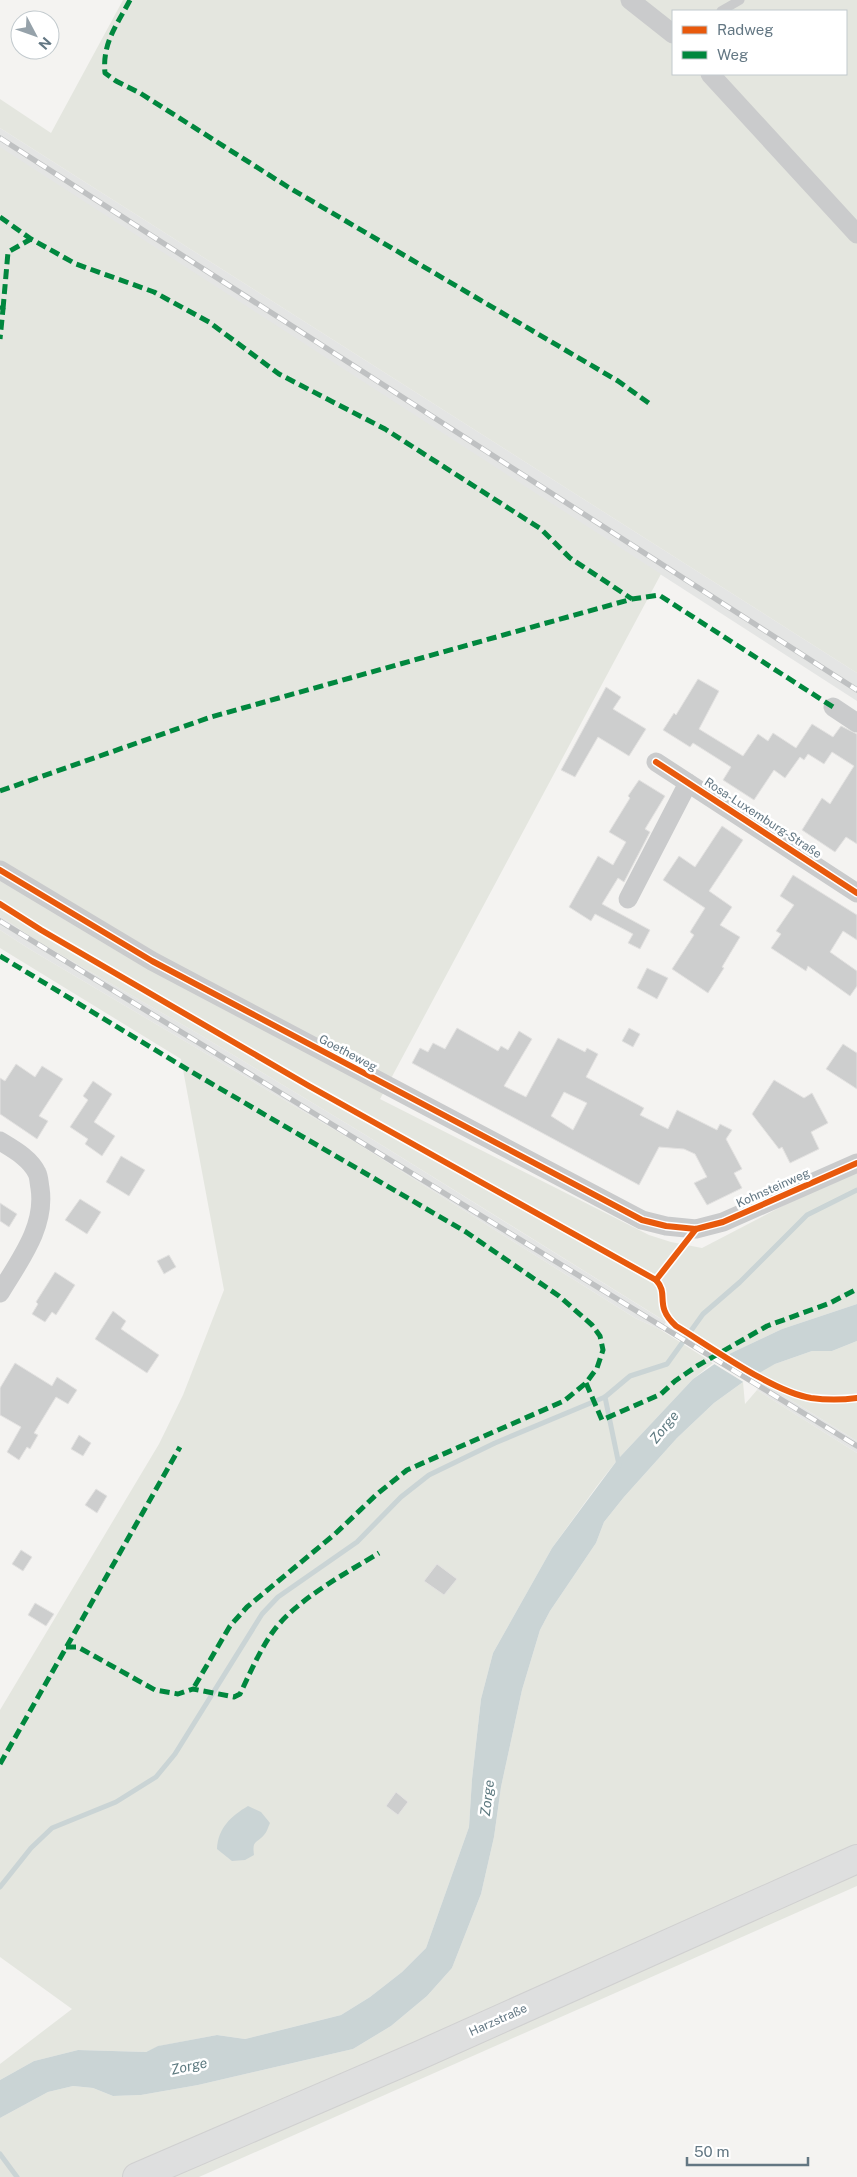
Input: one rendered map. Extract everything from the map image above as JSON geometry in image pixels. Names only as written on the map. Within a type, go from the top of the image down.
[{"type":"main road","name":"Harzstraße","points":[[137,2177],[420,2055],[857,1859]]},
{"type":"street","points":[[630,0],[672,33]]},
{"type":"street","points":[[711,75],[857,234]]},
{"type":"street","points":[[833,707],[857,723]]},
{"type":"street","name":"Rosa-Luxemburg-Straße","points":[[656,762],[857,893]]},
{"type":"street","name":"Rosa-Luxemburg-Straße","points":[[628,899],[688,783]]},
{"type":"street","name":"Goetheweg","points":[[0,870],[152,961],[642,1220],[666,1226],[696,1229]]},
{"type":"street","points":[[0,1141],[22,1154],[37,1173],[41,1197],[38,1226],[27,1249],[0,1292]]},
{"type":"street","name":"Kohnsteinweg","points":[[696,1229],[723,1222],[756,1209],[857,1163]]},
{"type":"lane","points":[[722,10],[740,0]]},
{"type":"shaded area","points":[[123,0],[857,0],[857,673],[0,128],[0,99],[51,133]]},
{"type":"shaded area","points":[[0,128],[857,673],[857,701],[0,149]]},
{"type":"shaded area","points":[[0,147],[661,574],[380,1099],[649,1235],[671,1242],[702,1248],[815,1189],[857,1171],[857,1304],[782,1329],[729,1354],[679,1323],[676,1328],[359,1131],[197,1033],[37,941],[0,916]]},
{"type":"shaded area","points":[[0,916],[37,941],[197,1033],[359,1131],[666,1322],[661,1330],[635,1318],[355,1142],[31,950],[0,930]]},
{"type":"shaded area","points":[[0,930],[355,1142],[635,1318],[661,1330],[713,1363],[693,1379],[618,1459],[597,1486],[552,1548],[493,1653],[481,1699],[469,1827],[426,1948],[402,1972],[370,1997],[341,2015],[245,2039],[217,2035],[159,2046],[146,2052],[78,2050],[34,2061],[0,2080],[0,2064],[72,2009],[0,1957],[0,1710],[159,1444],[183,1395],[224,1290],[181,1059],[0,948]]},
{"type":"shaded area","points":[[857,1341],[857,1441],[762,1382],[765,1377],[758,1372],[812,1351],[832,1351]]},
{"type":"shaded area","points":[[743,1382],[745,1404],[757,1390],[857,1453],[857,1886],[199,2177],[0,2177],[0,2118],[48,2092],[73,2086],[93,2088],[113,2096],[141,2095],[198,2085],[353,2049],[391,2026],[427,1996],[452,1968],[481,1894],[494,1837],[501,1787],[522,1690],[540,1630],[550,1611],[596,1543],[604,1522],[624,1497],[677,1438],[714,1403]]},
{"type":"shaded area","points":[[762,1382],[857,1441],[857,1453],[757,1390]]},
{"type":"water","name":"Zorge","points":[[857,1304],[857,1341],[832,1351],[812,1351],[775,1364],[743,1382],[714,1403],[677,1438],[604,1522],[596,1543],[550,1611],[540,1630],[522,1690],[501,1787],[494,1837],[481,1894],[452,1968],[427,1996],[391,2026],[353,2049],[198,2085],[141,2095],[113,2096],[93,2088],[73,2086],[48,2092],[0,2118],[0,2080],[34,2061],[78,2050],[146,2052],[158,2046],[217,2035],[245,2039],[341,2015],[370,1997],[402,1972],[426,1948],[469,1827],[481,1699],[493,1653],[552,1548],[618,1459],[693,1379],[729,1354],[782,1329]]},
{"type":"water","points":[[248,1806],[261,1812],[270,1823],[265,1834],[254,1844],[254,1855],[245,1860],[232,1861],[217,1849],[220,1835],[231,1818]]},
{"type":"pier","points":[[727,1353],[761,1374],[745,1383],[711,1362]]},
{"type":"building","points":[[698,679],[719,691],[699,729],[743,756],[758,734],[768,741],[773,733],[796,748],[812,724],[833,737],[841,726],[857,734],[857,844],[846,837],[835,852],[802,830],[822,798],[830,804],[854,766],[832,752],[824,764],[808,754],[804,760],[800,757],[785,778],[774,770],[754,800],[723,780],[731,767],[693,743],[690,747],[663,730],[674,713],[676,715]]},
{"type":"building","points":[[606,687],[621,697],[613,709],[646,729],[629,756],[598,737],[575,777],[561,770]]},
{"type":"building","points":[[639,780],[665,796],[645,829],[650,832],[624,882],[618,878],[602,904],[650,930],[640,949],[628,943],[633,934],[595,914],[591,921],[569,907],[598,856],[613,865],[626,842],[609,832],[630,798],[628,796]]},
{"type":"building","points":[[722,826],[743,840],[709,891],[732,907],[720,925],[740,937],[708,993],[672,969],[694,935],[690,932],[705,908],[663,880],[679,856],[695,867]]},
{"type":"building","points":[[793,875],[857,915],[857,940],[843,931],[830,952],[857,971],[857,986],[850,996],[808,966],[806,971],[771,948],[781,934],[776,931],[794,905],[780,896]]},
{"type":"building","points":[[647,968],[668,978],[657,999],[637,988]]},
{"type":"building","points":[[457,1028],[498,1051],[501,1046],[508,1050],[519,1031],[532,1039],[504,1086],[526,1097],[558,1038],[585,1052],[587,1048],[598,1054],[586,1077],[644,1108],[640,1115],[668,1129],[677,1110],[717,1130],[720,1124],[732,1130],[726,1139],[742,1169],[734,1173],[742,1188],[707,1205],[694,1183],[707,1177],[695,1154],[684,1149],[659,1147],[639,1185],[412,1063],[420,1048],[428,1052],[433,1043],[445,1049]],"holes":[[[564,1092],[587,1103],[573,1130],[551,1116]]]},
{"type":"building","points":[[629,1028],[640,1034],[633,1047],[622,1041]]},
{"type":"building","points":[[843,1044],[857,1053],[857,1089],[826,1069]]},
{"type":"building","points":[[16,1064],[35,1077],[42,1066],[63,1079],[39,1116],[48,1121],[37,1139],[0,1114],[0,1078],[5,1081]]},
{"type":"building","points":[[774,1080],[804,1098],[812,1093],[828,1123],[811,1132],[819,1149],[790,1163],[782,1147],[779,1149],[752,1114]]},
{"type":"building","points":[[93,1081],[112,1094],[94,1122],[115,1136],[102,1156],[85,1144],[88,1139],[70,1127],[88,1100],[83,1096]]},
{"type":"building","points":[[121,1156],[145,1170],[129,1196],[106,1182]]},
{"type":"building","points":[[80,1199],[101,1212],[87,1234],[65,1220]]},
{"type":"building","points":[[0,1203],[17,1214],[9,1227],[0,1221]]},
{"type":"building","points":[[169,1255],[176,1267],[164,1274],[157,1261]]},
{"type":"building","points":[[55,1272],[75,1285],[56,1315],[52,1312],[45,1322],[32,1314],[38,1304],[36,1302]]},
{"type":"building","points":[[113,1311],[126,1321],[121,1329],[159,1355],[147,1373],[95,1339]]},
{"type":"building","points":[[15,1363],[52,1386],[57,1377],[77,1390],[68,1404],[56,1397],[34,1433],[38,1435],[30,1449],[27,1447],[19,1460],[7,1452],[21,1427],[0,1415],[0,1388]]},
{"type":"building","points":[[79,1435],[91,1443],[83,1456],[71,1449]]},
{"type":"building","points":[[96,1489],[107,1496],[97,1513],[85,1505]]},
{"type":"building","points":[[21,1550],[32,1557],[23,1571],[12,1564]]},
{"type":"building","points":[[437,1564],[457,1579],[444,1595],[424,1581]]},
{"type":"building","points":[[35,1603],[54,1614],[46,1626],[28,1615]]},
{"type":"building","points":[[396,1792],[408,1802],[398,1815],[386,1806]]},
{"type":"waterway","points":[[0,1887],[31,1848],[52,1828],[116,1802],[156,1777],[175,1754],[262,1614],[278,1597],[357,1542],[401,1497],[429,1475],[495,1443],[605,1397],[630,1376],[667,1364],[703,1314],[740,1282],[807,1215],[857,1190]]},
{"type":"waterway","points":[[605,1397],[619,1465]]},
{"type":"waterway","points":[[0,2154],[17,2177]]},
{"type":"railway","points":[[0,138],[857,690]]},
{"type":"railway","points":[[0,921],[857,1446]]},
{"type":"marked path","points":[[130,0],[108,43],[105,73],[140,93],[288,187],[618,381],[650,404]]},
{"type":"marked path","points":[[0,217],[31,239],[76,264],[154,292],[209,322],[279,374],[385,429],[541,529],[570,558],[632,599]]},
{"type":"marked path","points":[[3,309],[8,252],[31,239]]},
{"type":"marked path","points":[[0,306],[3,309],[0,339]]},
{"type":"marked path","points":[[0,791],[211,717],[632,599],[659,595],[833,707]]},
{"type":"marked path","points":[[0,956],[190,1071],[466,1232],[559,1296],[592,1325],[600,1336],[603,1350],[597,1368],[586,1383],[564,1401],[407,1470],[377,1494],[335,1534],[247,1607],[230,1626],[193,1689]]},
{"type":"marked path","points":[[586,1383],[602,1420],[661,1394],[675,1381],[697,1366],[767,1326],[830,1303],[857,1289]]},
{"type":"marked path","points":[[0,1764],[180,1447]]},
{"type":"marked path","points":[[66,1647],[78,1647],[155,1690],[178,1694],[193,1689],[234,1697],[240,1694],[272,1633],[293,1610],[321,1588],[379,1553]]},
{"type":"cycle path","points":[[656,762],[857,893]]},
{"type":"cycle path","points":[[0,870],[152,961],[642,1220],[666,1226],[696,1229],[723,1222],[857,1163]]},
{"type":"cycle path","points":[[0,904],[41,930],[309,1086],[656,1280],[660,1285],[663,1306],[669,1319],[676,1326],[742,1368],[779,1387],[811,1398],[857,1398]]},
{"type":"cycle path","points":[[656,1280],[696,1229]]}]
